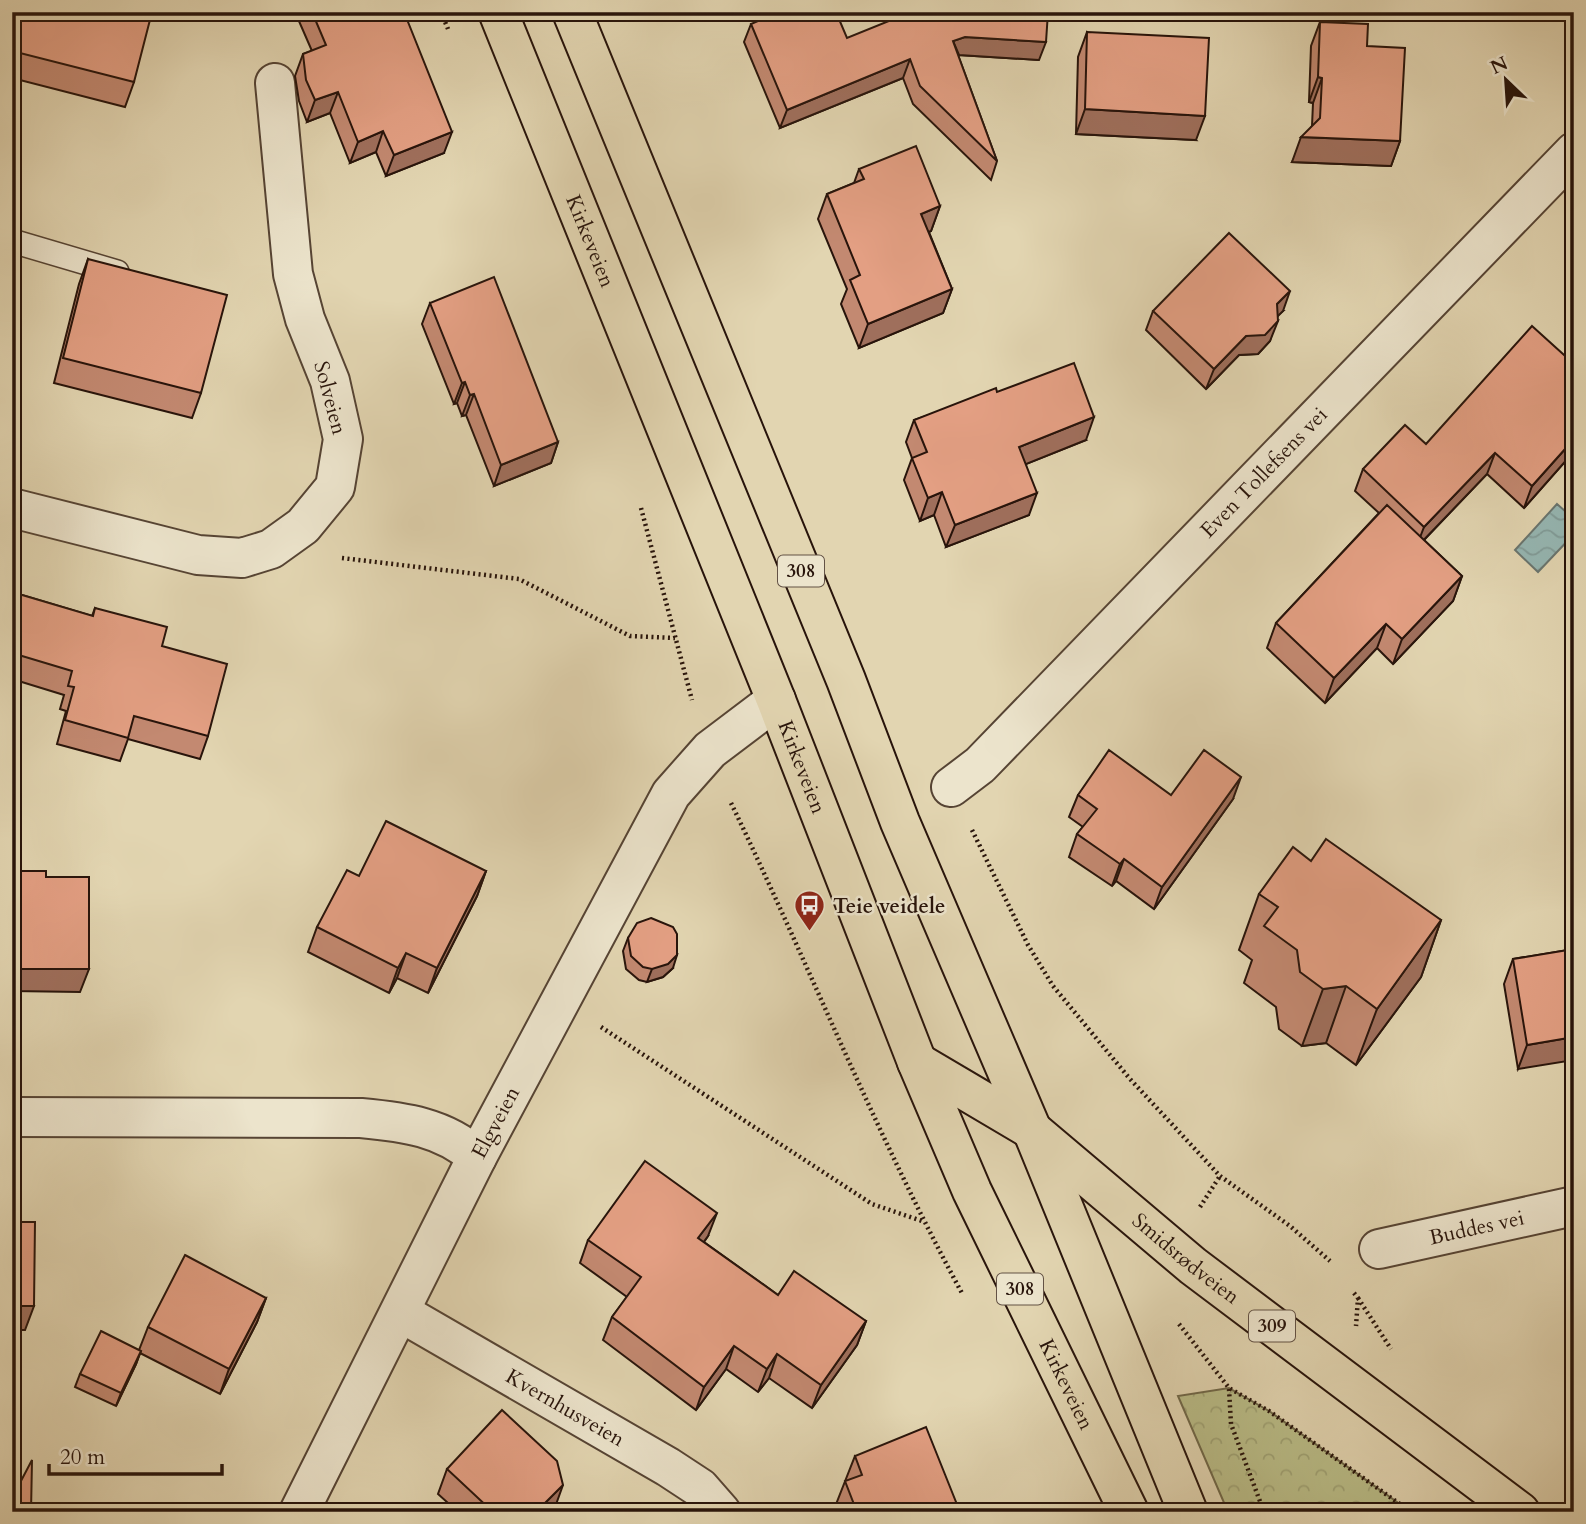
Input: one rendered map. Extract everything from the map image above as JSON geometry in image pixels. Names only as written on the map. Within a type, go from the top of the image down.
[{"type":"main road","name":"Kirkeveien","points":[[498,12],[776,700],[917,1062],[972,1191],[1129,1512]]},
{"type":"main road","name":"308","points":[[572,12],[846,680],[900,822],[1032,1130],[1188,1512]]},
{"type":"main road","name":"Smidsrødveien","points":[[917,1062],[1032,1130],[1193,1266],[1520,1512]]},
{"type":"street","name":"Solveien","points":[[12,508],[198,555],[242,558],[271,549],[303,526],[335,486],[343,439],[330,382],[304,319],[293,274],[275,83]]},
{"type":"street","name":"Even Tollefsens vei","points":[[951,788],[980,765],[1574,152]]},
{"type":"street","name":"Elgveien","points":[[12,1117],[374,1119],[433,1129],[460,1142],[477,1157],[670,794],[710,750],[776,700]]},
{"type":"street","points":[[299,1512],[477,1157]]},
{"type":"street","name":"Buddes vei","points":[[1379,1249],[1574,1206]]},
{"type":"street","name":"Kvernhusveien","points":[[400,1312],[668,1467],[700,1488],[721,1512]]},
{"type":"lane","points":[[12,241],[137,278]]},
{"type":"path","points":[[441,12],[452,38]]},
{"type":"path","points":[[636,496],[692,700]]},
{"type":"path","points":[[271,549],[519,579],[630,636],[674,638]]},
{"type":"path","points":[[951,788],[1028,945],[1053,986],[1130,1079],[1220,1175],[1290,1226],[1336,1267]]},
{"type":"path","points":[[729,797],[800,948],[835,1036],[923,1221],[967,1302]]},
{"type":"path","points":[[558,1006],[615,1034],[872,1204],[923,1221]]},
{"type":"path","points":[[1197,1212],[1220,1175]]},
{"type":"path","points":[[1343,1380],[1354,1356],[1357,1298],[1350,1288]]},
{"type":"path","points":[[1179,1324],[1229,1388],[1269,1411],[1410,1512]]},
{"type":"path","points":[[1229,1388],[1231,1424],[1264,1512]]},
{"type":"green space","points":[[1229,1388],[1269,1411],[1411,1512],[1228,1512],[1178,1396]]},
{"type":"water","points":[[1557,504],[1574,519],[1574,534],[1538,572],[1515,550]]},
{"type":"building","points":[[12,12],[152,12],[134,82],[12,51]]},
{"type":"building","points":[[312,12],[385,12],[386,17],[404,12],[452,132],[394,155],[383,131],[358,142],[338,92],[315,100],[306,80],[303,54],[326,45]]},
{"type":"building","points":[[779,12],[836,12],[847,38],[911,12],[1048,12],[1046,42],[965,37],[953,41],[997,161],[920,86],[910,59],[787,110],[751,24]]},
{"type":"building","points":[[1320,22],[1368,24],[1367,46],[1405,48],[1400,141],[1301,137],[1320,118]]},
{"type":"building","points":[[1087,32],[1209,38],[1205,116],[1085,109]]},
{"type":"building","points":[[916,146],[940,206],[921,214],[952,289],[868,324],[850,280],[860,275],[827,194],[864,179],[859,169]]},
{"type":"building","points":[[1229,233],[1290,291],[1277,304],[1278,321],[1265,335],[1246,336],[1214,369],[1153,311]]},
{"type":"building","points":[[88,259],[227,295],[201,393],[63,358]]},
{"type":"building","points":[[494,277],[558,442],[501,465],[474,394],[470,395],[465,382],[462,383],[430,303]]},
{"type":"building","points":[[1532,326],[1574,364],[1574,439],[1532,486],[1495,453],[1424,527],[1363,469],[1405,425],[1426,444]]},
{"type":"building","points":[[1074,363],[1094,417],[1019,447],[1037,493],[955,525],[942,492],[928,498],[912,458],[927,452],[914,420],[996,388],[997,392]]},
{"type":"building","points":[[1387,505],[1462,576],[1402,639],[1386,624],[1334,678],[1276,623]]},
{"type":"building","points":[[12,592],[93,616],[95,608],[167,627],[162,646],[227,664],[208,736],[134,716],[128,738],[65,720],[74,687],[68,686],[72,671],[12,653]]},
{"type":"building","points":[[1109,750],[1171,795],[1204,750],[1241,777],[1162,887],[1124,859],[1120,864],[1077,834],[1097,809],[1078,795]]},
{"type":"building","points":[[386,821],[486,871],[437,968],[406,953],[398,968],[317,927],[347,870],[359,876]]},
{"type":"building","points":[[1326,839],[1441,920],[1377,1009],[1346,986],[1323,989],[1300,972],[1297,950],[1264,926],[1278,907],[1259,894],[1293,847],[1311,861]]},
{"type":"building","points":[[12,871],[46,871],[46,877],[89,877],[89,969],[12,969]]},
{"type":"building","points":[[651,918],[673,927],[677,934],[677,955],[668,964],[652,969],[643,967],[631,956],[628,938],[637,923]]},
{"type":"building","points":[[1574,949],[1574,1037],[1527,1045],[1513,959]]},
{"type":"building","points":[[645,1161],[717,1213],[698,1238],[778,1295],[794,1271],[866,1321],[821,1385],[777,1354],[767,1369],[734,1346],[704,1387],[612,1317],[641,1277],[588,1240]]},
{"type":"building","points":[[12,1222],[35,1222],[34,1306],[12,1306]]},
{"type":"building","points":[[185,1255],[266,1298],[229,1369],[148,1327]]},
{"type":"building","points":[[101,1331],[141,1351],[121,1393],[80,1374]]},
{"type":"building","points":[[502,1410],[557,1461],[563,1485],[536,1512],[493,1512],[447,1469]]},
{"type":"building","points":[[926,1427],[960,1512],[857,1512],[845,1481],[862,1475],[855,1456]]},
{"type":"building","points":[[32,1460],[31,1512],[12,1512],[12,1498]]},
{"type":"place","name":"Teie veidele","points":[[810,933]]}]
